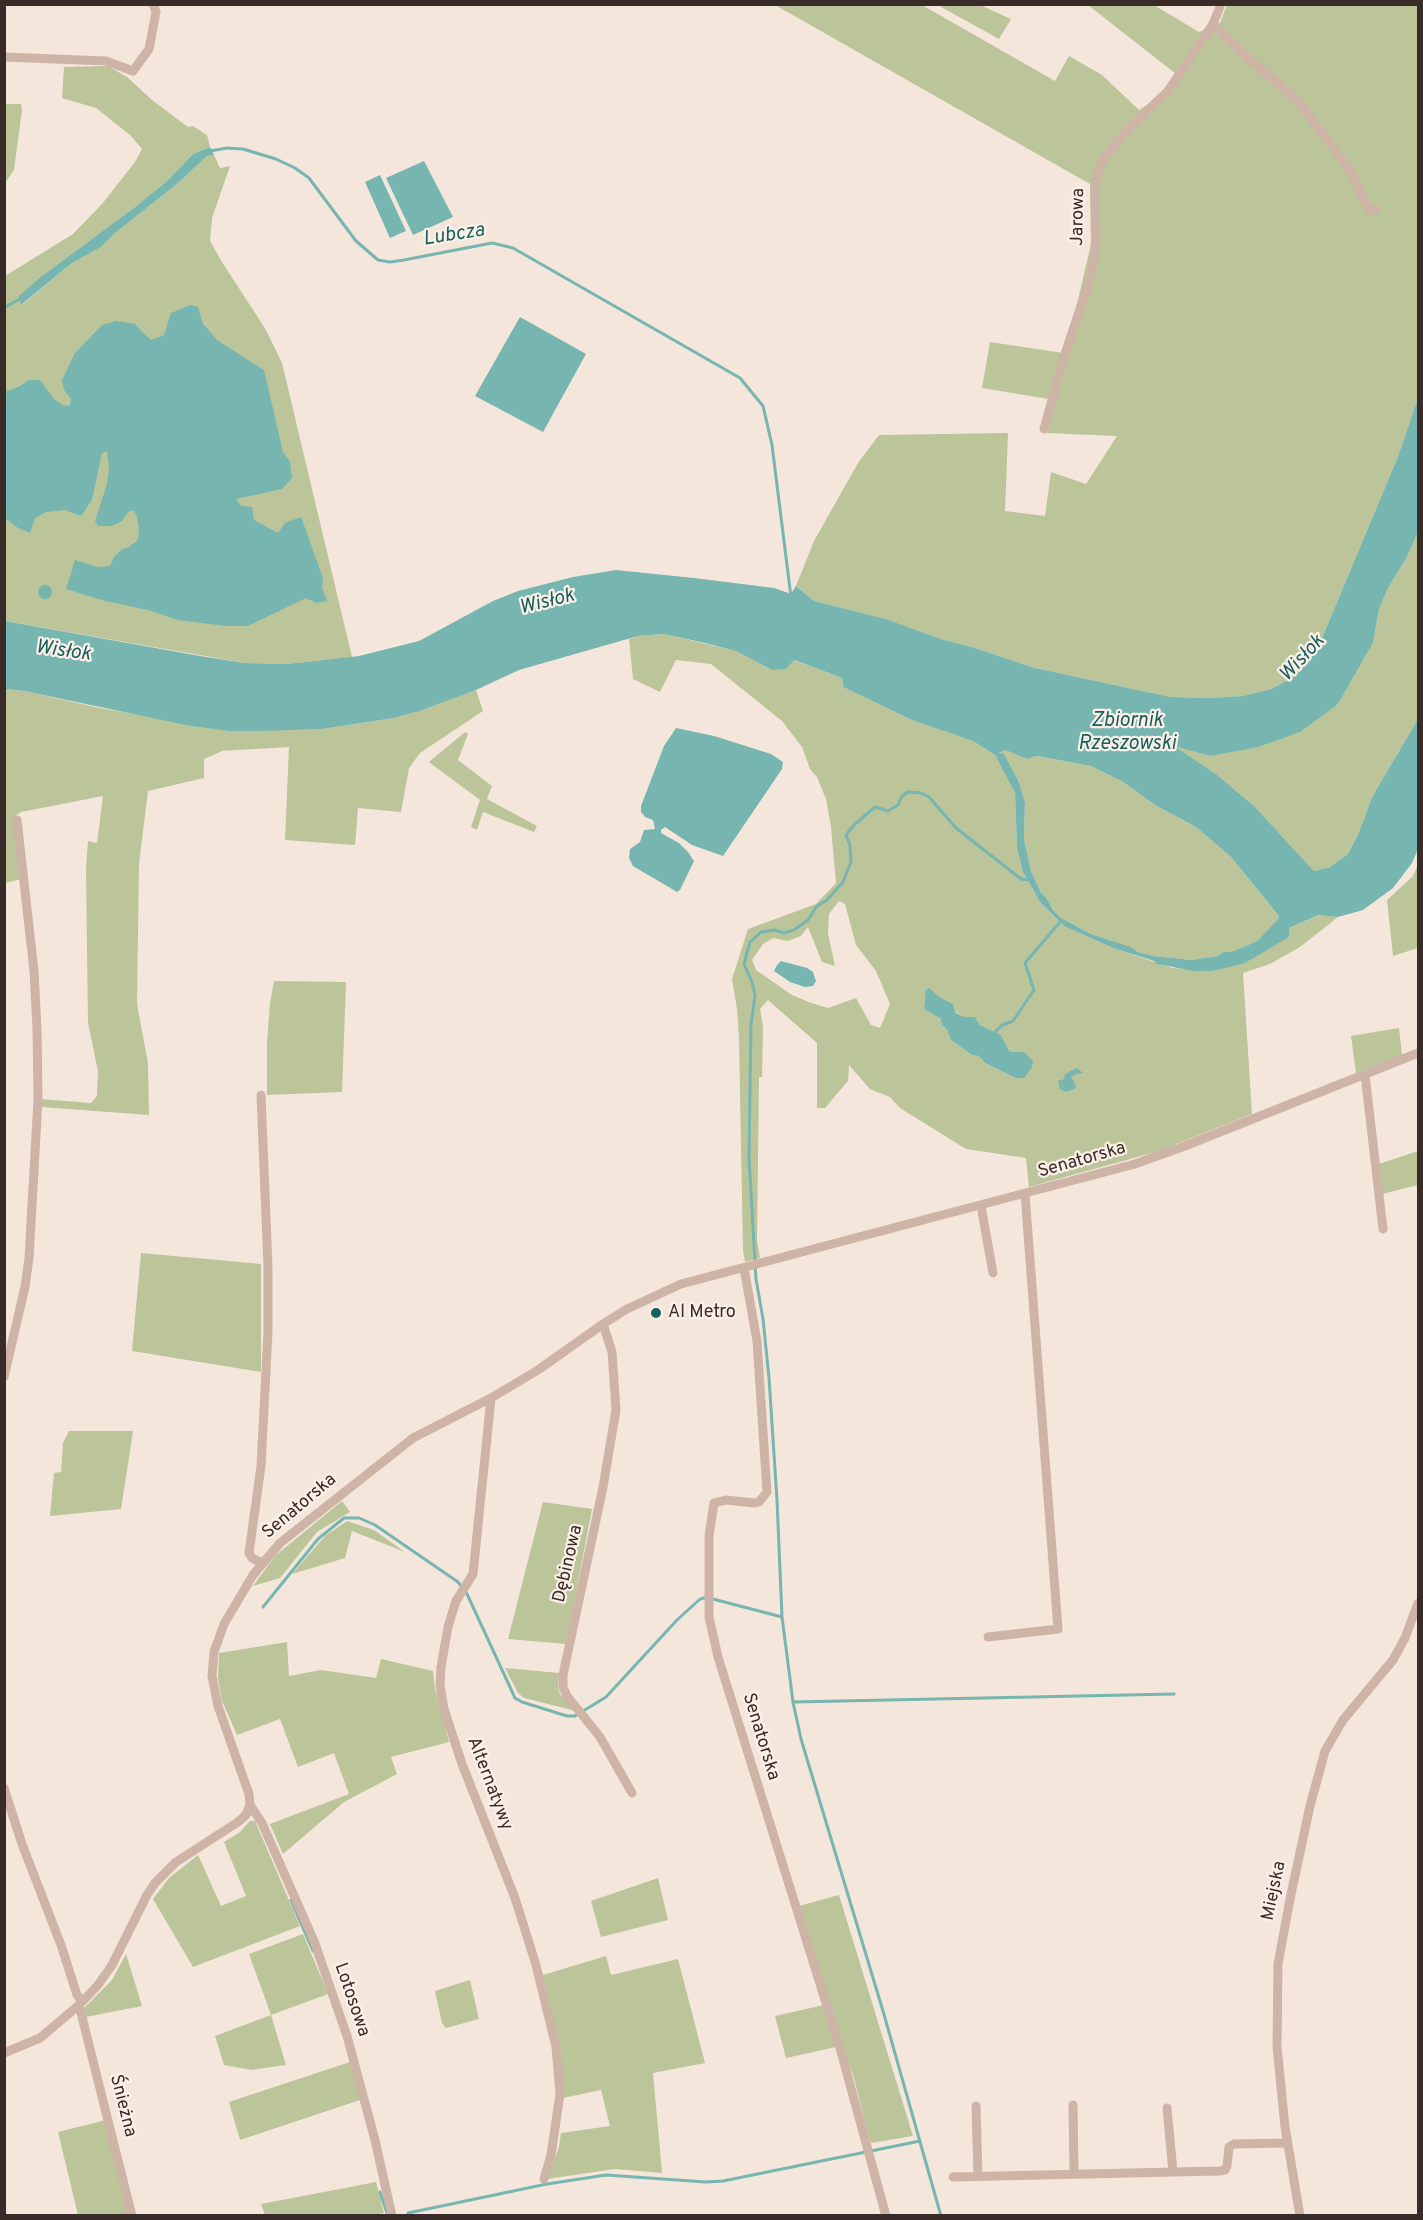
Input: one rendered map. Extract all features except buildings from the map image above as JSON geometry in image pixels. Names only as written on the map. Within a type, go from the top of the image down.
[{"type":"street","points":[[4,57],[106,61],[133,71],[149,49],[156,12],[153,4]]},
{"type":"street","name":"Jarowa","points":[[1044,429],[1064,357],[1090,279],[1096,238],[1095,190],[1101,163],[1125,132],[1168,92],[1213,24],[1221,4]]},
{"type":"street","points":[[1213,24],[1298,101],[1350,170],[1368,208],[1372,211],[1375,209]]},
{"type":"street","points":[[4,1377],[28,1268],[38,1100],[34,971],[17,820]]},
{"type":"street","name":"Senatorska","points":[[250,1805],[247,1786],[213,1688],[214,1652],[227,1618],[241,1593],[269,1554],[293,1532],[413,1438],[491,1398],[538,1370],[603,1324],[645,1300],[681,1284],[981,1206],[1163,1155],[1419,1053]]},
{"type":"street","points":[[1365,1075],[1383,1228]]},
{"type":"street","points":[[261,1095],[268,1267],[268,1332],[261,1466],[249,1553],[252,1558],[262,1563]]},
{"type":"street","points":[[988,1636],[1058,1629],[1025,1194]]},
{"type":"street","points":[[981,1206],[993,1273]]},
{"type":"street","name":"Senatorska","points":[[744,1268],[757,1341],[767,1492],[759,1502],[726,1500],[714,1503],[709,1536],[709,1617],[718,1657],[840,2048],[886,2216]]},
{"type":"street","name":"Dębinowa","points":[[603,1324],[612,1352],[616,1410],[603,1487],[563,1675],[563,1687],[567,1696],[600,1737],[632,1793]]},
{"type":"street","name":"Alternatywy","points":[[491,1398],[473,1574],[461,1593],[448,1627],[440,1685],[444,1709],[462,1764],[515,1898],[536,1965],[556,2047],[560,2094],[551,2155],[544,2180]]},
{"type":"street","name":"Miejska","points":[[1300,2216],[1287,2143],[1277,2048],[1278,1972],[1290,1899],[1321,1762],[1329,1742],[1353,1708],[1393,1660],[1419,1603]]},
{"type":"street","name":"Śnieżna","points":[[4,1788],[80,2003],[132,2216]]},
{"type":"street","points":[[4,2053],[40,2038],[98,1985],[112,1965],[155,1883],[176,1862],[238,1822],[246,1815],[250,1805]]},
{"type":"street","name":"Lotosowa","points":[[250,1805],[262,1823],[314,1941],[347,2036],[375,2140],[392,2216]]},
{"type":"street","points":[[1073,2105],[1074,2174]]},
{"type":"street","points":[[976,2106],[978,2176]]},
{"type":"street","points":[[1167,2108],[1173,2172]]},
{"type":"street","points":[[953,2177],[1224,2170],[1227,2166],[1229,2147],[1234,2144],[1287,2143]]},
{"type":"green space","points":[[775,5],[922,5],[1055,81],[1069,56],[1102,75],[1139,110],[1154,101],[1176,74],[1088,5],[1154,5],[1199,32],[1220,23],[1227,5],[1418,5],[1418,398],[1397,459],[1319,645],[1307,664],[1294,677],[1271,689],[1243,696],[1171,697],[1035,668],[941,639],[886,619],[814,601],[796,586],[814,541],[858,463],[879,435],[1008,433],[1005,511],[1045,516],[1051,472],[1086,484],[1117,436],[1047,433],[1091,244],[1090,184]]},
{"type":"green space","points":[[942,5],[980,5],[1011,19],[999,39],[941,7]]},
{"type":"green space","points":[[108,66],[127,77],[152,100],[188,127],[193,126],[207,135],[210,147],[193,154],[167,181],[135,207],[42,276],[22,305],[72,263],[101,247],[207,156],[214,155],[220,168],[230,166],[212,218],[210,241],[266,330],[282,363],[352,657],[287,664],[245,663],[5,621],[5,276],[73,234],[102,204],[135,162],[142,149],[130,135],[96,108],[62,98],[64,67]]},
{"type":"green space","points":[[5,104],[21,104],[22,110],[14,170],[5,183]]},
{"type":"green space","points":[[990,342],[1063,353],[1049,399],[982,388]]},
{"type":"green space","points":[[1418,532],[1418,719],[1372,797],[1358,835],[1348,854],[1330,867],[1314,871],[1255,807],[1216,774],[1172,745],[1210,756],[1338,704],[1373,643],[1379,609]]},
{"type":"green space","points":[[664,634],[736,651],[772,670],[793,660],[842,678],[843,687],[914,721],[973,741],[995,755],[1015,793],[1017,848],[1023,872],[1040,902],[1064,926],[1113,948],[1172,968],[1213,971],[1225,968],[1289,937],[1289,928],[1320,915],[1338,917],[1300,947],[1270,964],[1243,973],[1252,1114],[1159,1151],[1029,1187],[1026,1158],[966,1149],[900,1108],[890,1097],[870,1089],[849,1065],[848,1081],[825,1108],[817,1108],[817,1043],[768,1000],[760,1009],[763,1026],[762,1077],[759,1077],[757,1240],[760,1258],[745,1262],[739,1039],[732,979],[748,929],[816,904],[836,883],[831,827],[826,799],[817,777],[810,769],[802,747],[782,721],[711,664],[676,660],[660,692],[633,679],[629,639]],"holes":[[[839,901],[845,904],[856,945],[876,971],[890,1004],[880,1028],[871,1025],[856,998],[828,1008],[811,1003],[792,995],[756,970],[752,960],[763,944],[773,938],[788,941],[801,936],[808,927],[822,962],[835,966],[828,933],[829,914]],[[938,996],[953,1004],[956,1012],[965,1017],[975,1017],[980,1025],[1001,1035],[1010,1052],[1024,1052],[1024,1078],[1016,1078],[985,1063],[979,1056],[972,1055],[951,1040],[940,1018],[932,1012]]]},
{"type":"green space","points":[[4,689],[228,731],[322,729],[394,718],[476,690],[483,711],[420,753],[409,768],[401,812],[358,808],[355,845],[285,840],[289,747],[222,751],[204,759],[204,778],[148,791],[139,864],[137,1004],[148,1063],[149,1115],[41,1107],[41,1099],[91,1103],[97,1096],[98,1071],[88,1023],[86,869],[88,841],[97,843],[103,796],[21,812],[15,816],[21,879],[5,883]]},
{"type":"green space","points":[[465,732],[468,734],[458,760],[492,786],[487,799],[537,826],[534,832],[483,812],[477,830],[471,827],[480,800],[429,762]]},
{"type":"green space","points":[[1005,750],[1027,759],[1037,756],[1091,766],[1123,782],[1155,805],[1196,827],[1231,857],[1279,916],[1278,919],[1257,941],[1234,951],[1223,952],[1218,956],[1191,960],[1138,952],[1131,947],[1091,934],[1061,918],[1041,893],[1031,871],[1024,839],[1025,801],[1019,782],[1004,755],[999,753]]},
{"type":"green space","points":[[1418,864],[1418,948],[1393,956],[1387,900],[1413,876]]},
{"type":"green space","points":[[274,981],[346,982],[342,1092],[267,1095],[267,1043]]},
{"type":"green space","points":[[1399,1028],[1402,1055],[1356,1073],[1351,1036]]},
{"type":"green space","points":[[1418,1151],[1418,1185],[1382,1194],[1379,1164]]},
{"type":"green space","points":[[141,1253],[261,1264],[261,1372],[132,1351]]},
{"type":"green space","points":[[69,1431],[133,1431],[121,1509],[50,1516],[54,1473],[61,1472],[63,1443]]},
{"type":"green space","points":[[342,1501],[350,1512],[317,1532],[280,1578],[253,1586],[275,1556]]},
{"type":"green space","points":[[543,1502],[592,1509],[566,1644],[508,1639]]},
{"type":"green space","points":[[347,1521],[374,1530],[405,1552],[352,1531],[345,1558],[292,1574],[325,1536]]},
{"type":"green space","points":[[287,1642],[289,1676],[321,1670],[376,1678],[381,1659],[433,1671],[449,1742],[391,1757],[397,1774],[344,1802],[283,1854],[270,1824],[349,1794],[334,1753],[298,1767],[280,1719],[237,1735],[222,1701],[218,1678],[219,1653]]},
{"type":"green space","points":[[505,1668],[559,1673],[560,1694],[576,1711],[524,1698],[518,1693]]},
{"type":"green space","points":[[250,1821],[255,1821],[300,1926],[193,1967],[153,1899],[169,1878],[198,1855],[221,1906],[246,1896],[224,1842],[240,1832]]},
{"type":"green space","points":[[658,1878],[668,1920],[601,1937],[591,1901]]},
{"type":"green space","points":[[839,1895],[913,2136],[871,2143],[868,2134],[854,2078],[841,2044],[799,1906]]},
{"type":"green space","points":[[303,1934],[328,1994],[271,2015],[249,1954]]},
{"type":"green space","points":[[126,1954],[142,2006],[86,2017],[83,2009],[112,1980]]},
{"type":"green space","points":[[606,1956],[611,1975],[678,1959],[705,2063],[653,2073],[662,2173],[615,2169],[547,2179],[559,2147],[561,2133],[610,2126],[601,2090],[563,2098],[557,2036],[543,1975]]},
{"type":"green space","points":[[470,1980],[479,2019],[446,2028],[442,2023],[435,1991]]},
{"type":"green space","points":[[824,2005],[836,2047],[786,2058],[775,2016]]},
{"type":"green space","points":[[271,2015],[286,2065],[251,2070],[224,2065],[215,2036]]},
{"type":"green space","points":[[350,2062],[360,2100],[240,2140],[229,2102]]},
{"type":"green space","points":[[106,2120],[129,2215],[78,2215],[58,2132]]},
{"type":"green space","points":[[376,2182],[384,2213],[369,2216],[265,2215],[261,2204]]},
{"type":"water","points":[[210,147],[214,155],[207,156],[101,247],[72,263],[21,305],[19,296],[42,276],[135,207],[167,181],[193,154]]},
{"type":"water","points":[[424,161],[453,217],[413,235],[386,178]]},
{"type":"water","points":[[380,175],[406,231],[390,238],[365,182]]},
{"type":"water","points":[[190,305],[198,307],[203,324],[217,340],[264,370],[283,452],[290,462],[292,478],[282,489],[236,499],[241,506],[252,507],[254,520],[278,533],[285,523],[301,517],[323,578],[322,588],[327,601],[316,603],[306,598],[248,626],[226,626],[178,620],[66,589],[75,560],[97,567],[110,566],[114,557],[122,549],[138,540],[137,516],[133,510],[128,512],[122,521],[112,526],[98,526],[95,521],[107,484],[109,468],[107,451],[102,453],[92,500],[81,516],[65,510],[46,512],[35,518],[30,533],[18,528],[5,518],[5,392],[29,380],[40,380],[54,399],[63,405],[70,406],[71,399],[64,390],[62,380],[75,353],[102,325],[116,321],[135,324],[151,340],[164,335],[171,313]]},
{"type":"water","points":[[520,317],[586,354],[543,432],[475,396]]},
{"type":"water","points":[[1418,398],[1418,532],[1379,609],[1373,643],[1338,704],[1300,732],[1258,747],[1210,756],[1174,746],[1216,774],[1255,807],[1314,871],[1330,867],[1348,854],[1358,835],[1372,797],[1418,719],[1418,849],[1412,863],[1393,888],[1363,910],[1338,917],[1319,915],[1289,928],[1289,937],[1245,963],[1213,971],[1194,971],[1157,964],[1113,948],[1064,926],[1040,902],[1023,872],[1017,848],[1015,793],[995,755],[973,741],[914,721],[843,687],[842,678],[794,660],[786,669],[772,670],[736,651],[705,643],[664,634],[638,636],[519,670],[476,690],[420,711],[394,718],[322,729],[228,731],[186,725],[5,689],[5,621],[245,663],[287,664],[359,656],[419,641],[493,601],[518,591],[573,577],[616,570],[774,588],[791,594],[796,586],[814,601],[886,619],[941,639],[1035,668],[1171,697],[1243,696],[1271,689],[1294,677],[1307,664],[1319,645],[1397,459]],"holes":[[[1005,750],[1027,759],[1037,756],[1091,766],[1123,782],[1155,805],[1196,827],[1231,857],[1279,916],[1278,919],[1257,941],[1234,951],[1223,952],[1218,956],[1191,960],[1138,952],[1131,947],[1091,934],[1061,918],[1041,893],[1031,871],[1024,839],[1025,802],[1019,782],[1004,754],[999,753]]]},
{"type":"water","points":[[45,585],[50,587],[52,592],[50,597],[45,599],[40,597],[38,592],[40,587]]},
{"type":"water","points":[[676,728],[714,736],[771,754],[783,762],[782,769],[723,856],[692,845],[665,827],[661,830],[661,833],[679,843],[694,861],[677,892],[633,866],[629,858],[630,849],[640,842],[644,830],[655,829],[653,820],[645,817],[641,812],[641,806],[664,746]]},
{"type":"water","points":[[781,961],[807,968],[813,972],[816,981],[813,986],[805,987],[790,982],[774,971]]},
{"type":"water","points":[[929,988],[953,1004],[956,1013],[965,1017],[975,1017],[980,1025],[1001,1035],[1010,1052],[1024,1052],[1033,1061],[1032,1067],[1024,1078],[1016,1078],[985,1063],[979,1056],[972,1055],[951,1040],[940,1018],[924,1009],[926,990]]},
{"type":"water","points":[[1077,1068],[1083,1073],[1071,1077],[1076,1088],[1066,1092],[1060,1089],[1058,1081],[1064,1079],[1065,1074]]},
{"type":"waterway","name":"Lubcza","points":[[210,151],[227,148],[243,149],[276,159],[295,168],[309,178],[356,241],[378,260],[390,262],[404,260],[492,243],[513,248],[740,378],[763,406],[772,445],[791,597]]},
{"type":"waterway","name":"Lubcza","points":[[4,308],[21,298]]},
{"type":"waterway","points":[[941,2216],[883,2011],[801,1739],[793,1702],[782,1617],[769,1378],[756,1279],[749,1158],[751,1025],[755,995],[744,964],[750,942],[761,932],[774,930],[784,933],[794,930],[808,920],[817,906],[827,900],[843,882],[851,862],[850,845],[846,835],[854,825],[875,807],[888,811],[898,805],[902,796],[908,792],[921,793],[929,797],[956,828],[1021,879],[1030,880]]},
{"type":"waterway","points":[[995,1032],[1002,1025],[1013,1021],[1034,990],[1025,963],[1060,922]]},
{"type":"waterway","points":[[263,1607],[318,1539],[344,1518],[359,1518],[375,1525],[458,1582],[467,1594],[515,1698],[567,1716],[575,1716],[606,1697],[677,1620],[703,1598],[782,1617]]},
{"type":"waterway","points":[[793,1702],[1174,1694]]},
{"type":"waterway","points":[[291,1900],[313,1951]]},
{"type":"waterway","points":[[408,2213],[547,2184],[606,2175],[706,2182],[723,2181],[920,2141]]},
{"type":"waterway","points":[[380,2192],[387,2213]]},
{"type":"place","name":"Al Metro","points":[[656,1313]]},
{"type":"water label","name":"Wisłok","points":[[547,603]]},
{"type":"water label","name":"Wisłok","points":[[63,652]]},
{"type":"water label","name":"Wisłok","points":[[1303,659]]},
{"type":"water label","name":"Zbiornik Rzeszowski","points":[[1127,734]]}]
